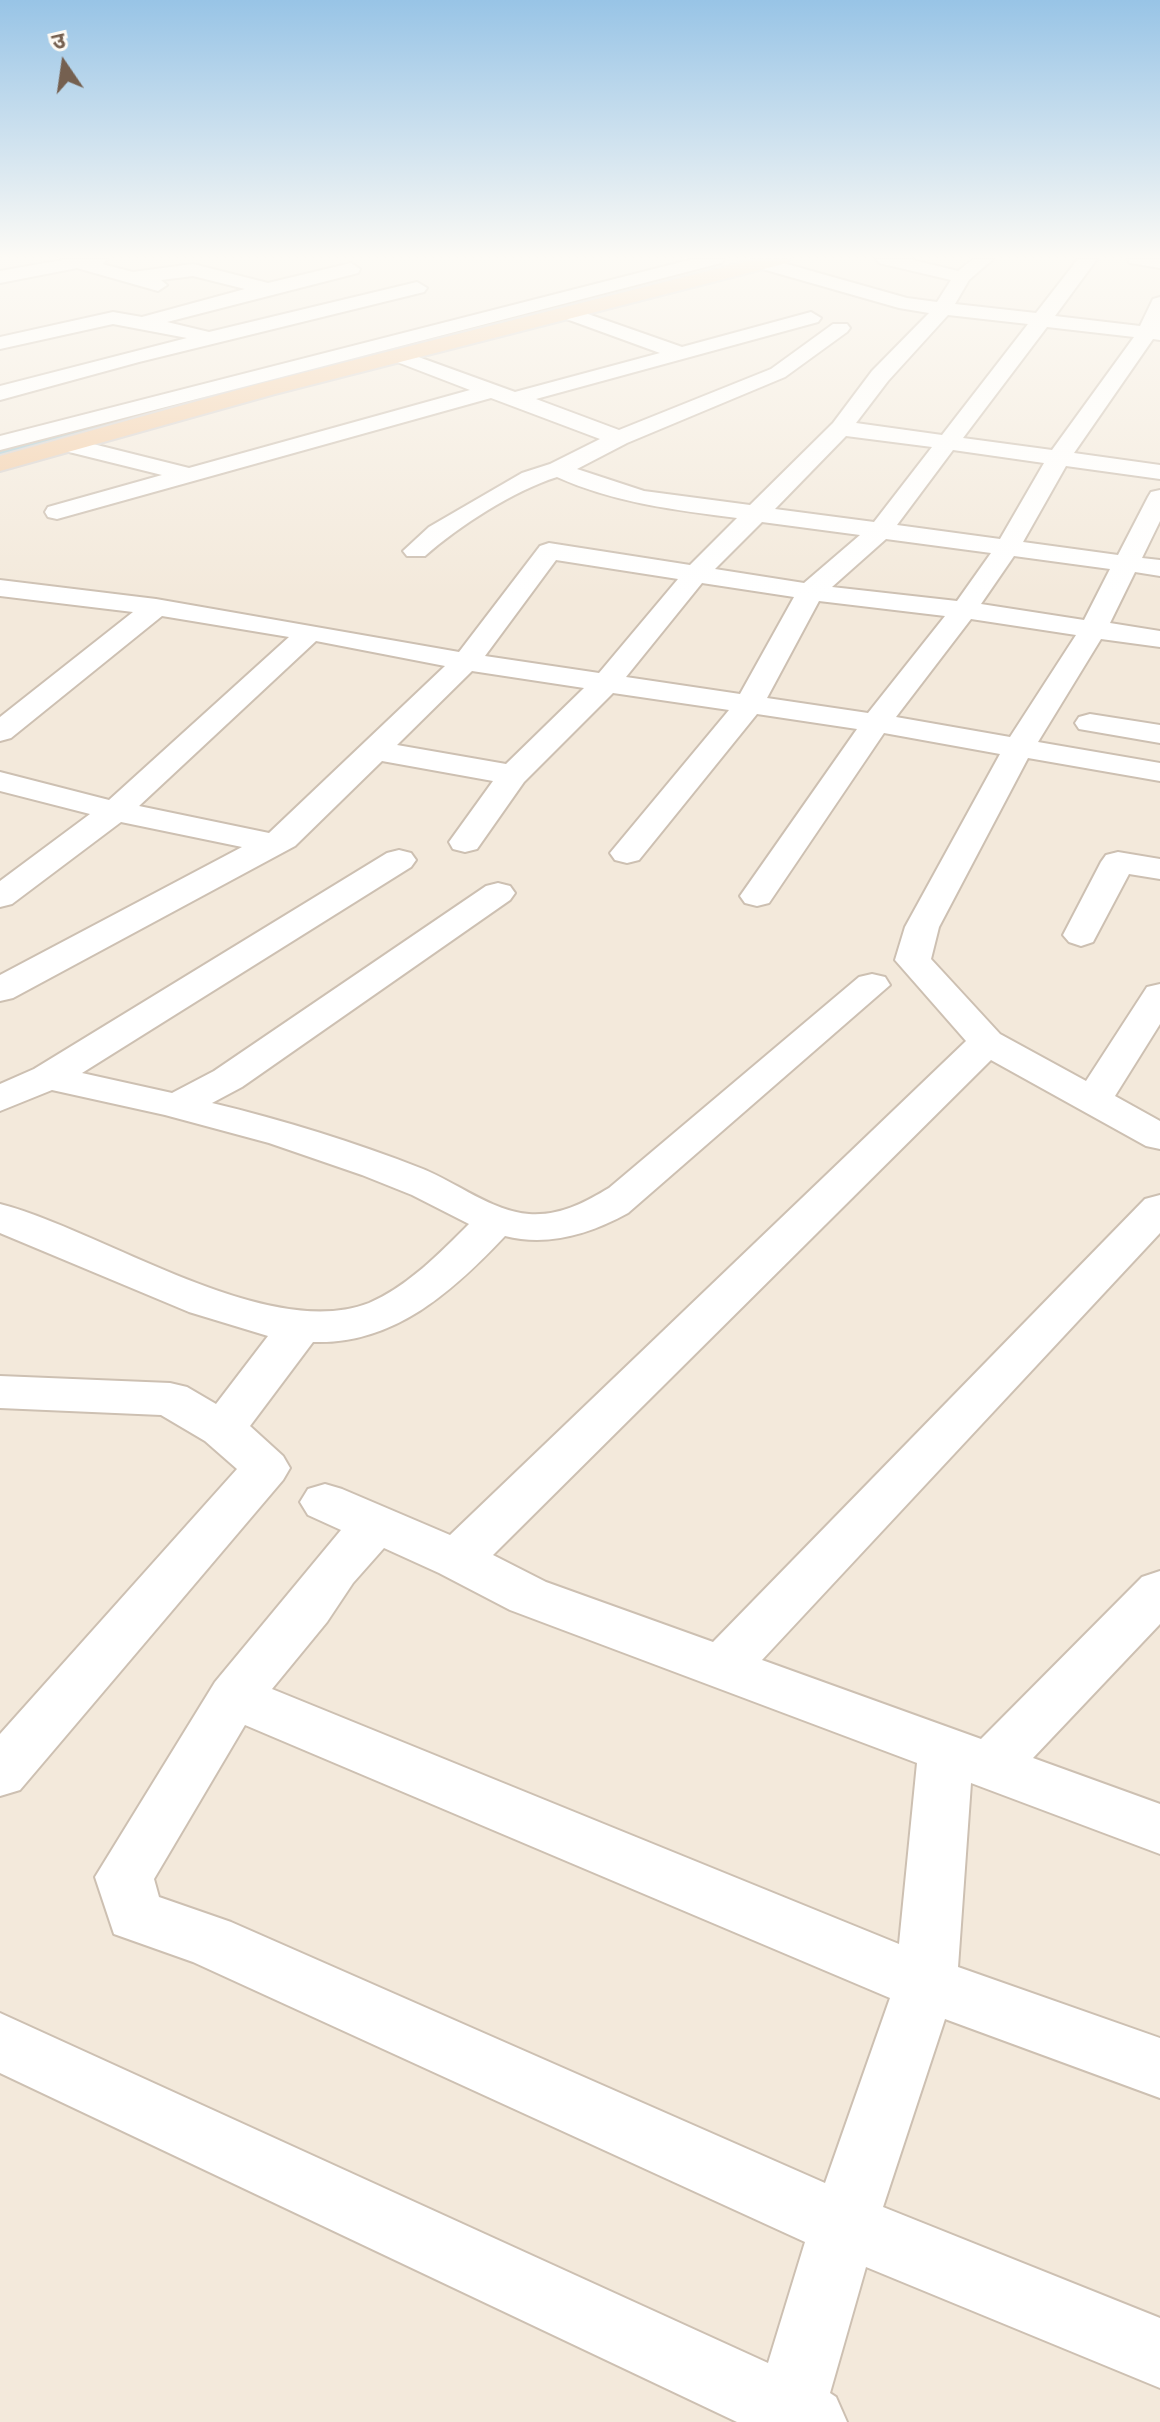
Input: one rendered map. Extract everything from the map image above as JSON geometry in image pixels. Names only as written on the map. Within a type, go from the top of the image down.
[{"type":"highway","points":[[0,464],[340,372]]},
{"type":"street","points":[[5,389],[73,372]]},
{"type":"street","points":[[201,372],[237,382]]},
{"type":"street","points":[[0,443],[274,372]]},
{"type":"street","points":[[441,372],[619,438]]},
{"type":"street","points":[[513,399],[610,372]]},
{"type":"street","points":[[465,842],[513,775],[607,682],[696,574],[841,428],[884,372]]},
{"type":"street","points":[[627,853],[749,705],[810,592],[880,531],[1004,372]]},
{"type":"street","points":[[757,896],[876,723],[964,610],[1007,548],[1060,456],[1123,372]]},
{"type":"street","points":[[416,551],[438,532],[517,486],[619,438],[778,373]]},
{"type":"street","points":[[5,389],[99,417]]},
{"type":"street","points":[[57,512],[490,391]]},
{"type":"street","points":[[841,428],[1160,472]]},
{"type":"street","points":[[69,445],[189,475]]},
{"type":"street","points":[[558,469],[595,485],[642,498],[1160,568]]},
{"type":"street","points":[[1160,497],[1093,629],[1018,749],[922,927],[913,960],[987,1042],[1160,1137]]},
{"type":"street","points":[[0,990],[283,839],[466,662],[549,551],[810,592],[964,610],[1160,639]]},
{"type":"street","points":[[0,588],[156,607],[466,662],[876,723],[1160,772]]},
{"type":"street","points":[[0,732],[156,607]]},
{"type":"street","points":[[0,897],[115,811],[310,632]]},
{"type":"street","points":[[1090,723],[1160,734]]},
{"type":"street","points":[[373,750],[513,775]]},
{"type":"street","points":[[0,781],[115,811],[273,844]]},
{"type":"street","points":[[0,1099],[48,1077],[399,860]]},
{"type":"street","points":[[1081,935],[1118,862],[1160,869]]},
{"type":"street","points":[[180,1104],[228,1079],[498,893]]},
{"type":"street","points":[[48,1077],[180,1104],[360,1160],[425,1185],[497,1220],[527,1227],[565,1226],[624,1197],[872,985]]},
{"type":"street","points":[[1093,1100],[1160,995]]},
{"type":"street","points":[[457,1559],[987,1042]]},
{"type":"street","points":[[722,1667],[1160,1208]]},
{"type":"street","points":[[0,1217],[249,1319],[299,1328],[335,1326],[386,1312],[446,1272],[497,1220]]},
{"type":"street","points":[[222,1429],[299,1328]]},
{"type":"street","points":[[0,1392],[170,1399],[222,1429],[266,1468],[0,1773]]},
{"type":"street","points":[[325,1502],[457,1559],[528,1596],[1160,1829]]},
{"type":"street","points":[[376,1524],[335,1569],[309,1608],[234,1697],[124,1877],[135,1915],[210,1941],[844,2225],[1160,2353]]},
{"type":"street","points":[[0,2042],[795,2418],[844,2225],[926,1984],[968,1758],[1160,1591]]},
{"type":"street","points":[[234,1697],[926,1984],[1160,2068]]},
{"type":"shaded area","points":[[0,372],[1160,372],[1160,2422],[0,2422]]},
{"type":"waterway","points":[[14,449],[162,411]]},
{"type":"waterway","points":[[0,453],[22,447]]}]
